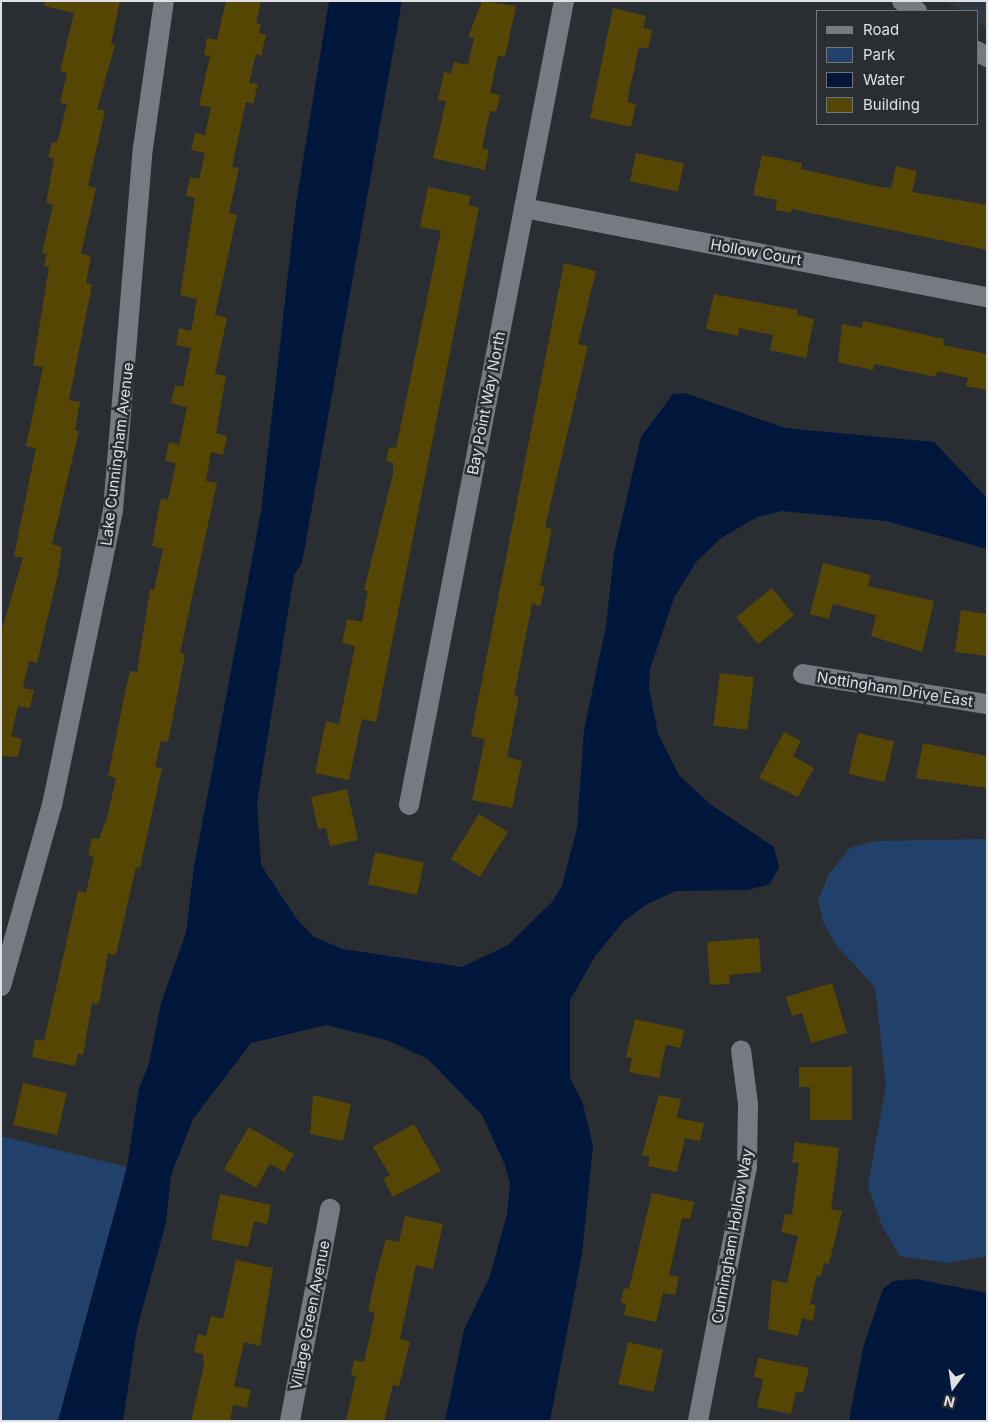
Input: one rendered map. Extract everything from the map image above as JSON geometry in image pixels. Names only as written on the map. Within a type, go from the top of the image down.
[{"type":"street","name":"Lake Cunningham Avenue","points":[[1,986],[52,805],[113,510],[142,158],[164,1]]},
{"type":"street","name":"Bay Point Way North","points":[[410,805],[564,1]]},
{"type":"street","points":[[902,1],[916,10]]},
{"type":"street","name":"Hollow Court","points":[[524,208],[987,297]]},
{"type":"street","name":"Nottingham Drive East","points":[[803,674],[987,704]]},
{"type":"street","name":"Cunningham Hollow Way","points":[[698,1421],[747,1167],[748,1104],[741,1050]]},
{"type":"street","name":"Village Green Avenue","points":[[290,1421],[330,1209]]},
{"type":"shaded area","points":[[945,1],[987,1],[987,29],[978,23],[978,10],[959,10]]},
{"type":"green space","points":[[987,839],[987,1256],[948,1263],[900,1256],[882,1226],[868,1186],[886,1085],[875,987],[837,946],[823,922],[818,900],[829,874],[850,848],[876,841]]},
{"type":"green space","points":[[1,1136],[127,1167],[58,1421],[1,1421]]},
{"type":"water","points":[[329,1],[402,1],[302,563],[294,575],[257,803],[261,865],[296,918],[314,937],[343,949],[462,967],[508,945],[552,902],[562,886],[577,828],[584,730],[606,626],[614,553],[641,437],[673,394],[685,393],[785,428],[934,442],[987,498],[987,549],[886,521],[782,511],[757,517],[721,538],[696,562],[674,598],[650,669],[649,688],[658,734],[679,775],[710,804],[774,847],[779,867],[770,884],[748,890],[676,891],[647,904],[624,921],[596,955],[570,1000],[570,1078],[583,1104],[593,1146],[582,1253],[550,1421],[445,1421],[464,1330],[490,1276],[507,1214],[510,1183],[505,1165],[482,1115],[428,1059],[387,1040],[326,1025],[251,1043],[193,1119],[171,1175],[166,1222],[137,1329],[123,1421],[58,1421],[127,1167],[139,1088],[149,1064],[161,1003],[186,933],[194,867],[261,512],[296,204]]},
{"type":"water","points":[[916,1279],[987,1293],[987,1421],[849,1421],[863,1348],[883,1289],[893,1281]]},
{"type":"building","points":[[45,1],[120,1],[111,44],[115,45],[97,109],[105,111],[88,186],[96,188],[81,254],[91,256],[86,283],[92,285],[69,400],[80,402],[75,430],[79,431],[52,544],[62,547],[58,574],[37,663],[29,661],[23,688],[34,690],[30,708],[18,706],[11,736],[22,739],[18,757],[1,756],[1,632],[23,558],[14,556],[36,448],[26,446],[43,367],[33,365],[49,267],[44,266],[47,254],[42,253],[53,205],[46,203],[54,159],[48,157],[52,142],[57,143],[67,104],[60,103],[67,73],[60,71],[74,13],[44,6]]},
{"type":"building","points":[[226,1],[261,1],[256,23],[261,24],[259,33],[266,35],[261,56],[256,54],[249,83],[258,84],[253,104],[246,102],[232,167],[239,168],[229,213],[237,215],[215,315],[227,318],[215,374],[226,376],[216,433],[227,436],[223,455],[211,452],[206,481],[217,483],[180,653],[185,655],[168,742],[161,741],[155,767],[162,768],[140,868],[136,867],[116,955],[108,953],[99,1004],[92,1003],[83,1055],[78,1054],[75,1066],[32,1057],[35,1039],[44,1041],[78,891],[86,893],[94,857],[88,855],[92,838],[99,839],[108,814],[116,778],[108,776],[126,688],[130,671],[137,672],[150,589],[154,590],[163,549],[152,546],[161,498],[168,500],[176,463],[165,461],[169,442],[179,445],[187,407],[171,403],[175,385],[183,387],[191,348],[176,345],[179,328],[191,331],[197,299],[180,295],[195,198],[186,196],[190,177],[199,179],[205,153],[191,150],[195,133],[205,135],[211,107],[199,105],[210,56],[204,55],[207,38],[217,40]]},
{"type":"building","points":[[482,1],[516,6],[505,57],[498,56],[490,93],[500,95],[496,112],[490,111],[482,148],[489,150],[485,170],[433,158],[446,101],[438,100],[444,72],[451,74],[454,62],[468,65],[474,38],[468,37]]},
{"type":"building","points":[[613,8],[646,16],[643,28],[652,30],[648,49],[639,47],[627,102],[636,104],[631,127],[590,118]]},
{"type":"building","points":[[636,153],[684,163],[678,192],[630,181]]},
{"type":"building","points":[[762,155],[802,163],[801,169],[880,187],[891,188],[896,166],[917,171],[912,192],[987,205],[987,250],[792,209],[791,213],[775,210],[777,200],[753,195]]},
{"type":"building","points":[[428,187],[471,196],[468,205],[479,208],[376,722],[362,719],[349,780],[315,773],[326,721],[339,724],[355,646],[342,643],[347,619],[362,622],[368,591],[364,590],[393,474],[393,463],[386,461],[389,447],[396,448],[441,231],[420,227]]},
{"type":"building","points":[[564,263],[596,271],[578,344],[588,346],[545,527],[552,529],[540,585],[545,587],[540,606],[532,604],[514,696],[519,697],[507,757],[522,761],[512,808],[472,800],[485,739],[471,736]]},
{"type":"building","points":[[714,294],[798,310],[797,315],[814,319],[806,358],[770,350],[773,335],[739,328],[738,336],[706,329]]},
{"type":"building","points":[[863,321],[944,339],[943,345],[987,354],[987,390],[966,386],[968,378],[937,371],[936,377],[874,364],[873,370],[838,362],[842,324],[862,328]]},
{"type":"building","points":[[823,563],[871,575],[868,586],[934,601],[922,652],[871,636],[876,615],[833,604],[829,619],[810,614]]},
{"type":"building","points":[[772,588],[794,615],[758,644],[736,617]]},
{"type":"building","points":[[961,610],[987,614],[987,656],[955,652]]},
{"type":"building","points":[[720,673],[754,677],[747,730],[714,726]]},
{"type":"building","points":[[784,732],[801,741],[793,756],[814,768],[798,797],[759,778]]},
{"type":"building","points":[[858,733],[894,741],[885,782],[849,774]]},
{"type":"building","points":[[923,743],[987,756],[987,788],[916,778]]},
{"type":"building","points":[[347,789],[358,840],[330,846],[326,828],[318,829],[311,797]]},
{"type":"building","points":[[479,814],[508,832],[480,877],[451,859]]},
{"type":"building","points":[[375,852],[424,862],[417,895],[368,884]]},
{"type":"building","points":[[759,938],[761,972],[729,975],[730,984],[710,985],[707,942]]},
{"type":"building","points":[[832,983],[847,1033],[811,1043],[802,1013],[792,1016],[786,997]]},
{"type":"building","points":[[635,1019],[684,1030],[680,1048],[666,1045],[659,1078],[629,1072],[632,1058],[626,1057]]},
{"type":"building","points":[[799,1067],[852,1067],[852,1120],[810,1120],[810,1087],[799,1087]]},
{"type":"building","points":[[23,1083],[67,1093],[57,1135],[13,1125]]},
{"type":"building","points":[[313,1095],[351,1104],[343,1141],[310,1134]]},
{"type":"building","points":[[659,1095],[681,1099],[677,1118],[704,1123],[700,1141],[685,1138],[677,1172],[648,1166],[650,1157],[642,1155]]},
{"type":"building","points":[[414,1124],[441,1171],[393,1197],[383,1179],[390,1175],[373,1147]]},
{"type":"building","points":[[249,1127],[294,1154],[284,1172],[270,1164],[256,1188],[224,1169]]},
{"type":"building","points":[[795,1142],[839,1148],[831,1209],[842,1211],[829,1264],[824,1263],[821,1276],[817,1275],[810,1304],[816,1305],[813,1321],[802,1318],[798,1336],[768,1329],[772,1280],[787,1283],[798,1236],[781,1232],[785,1214],[792,1215],[799,1163],[792,1162]]},
{"type":"building","points":[[652,1193],[694,1202],[690,1219],[682,1218],[669,1275],[679,1277],[675,1295],[663,1293],[656,1322],[624,1315],[626,1304],[621,1302],[624,1288],[629,1289]]},
{"type":"building","points":[[220,1194],[271,1205],[267,1224],[254,1221],[248,1247],[211,1239]]},
{"type":"building","points":[[405,1216],[443,1224],[433,1269],[416,1265],[400,1339],[410,1342],[399,1386],[393,1385],[384,1421],[346,1421],[356,1376],[351,1375],[354,1360],[364,1362],[375,1313],[368,1311],[386,1239],[399,1242]]},
{"type":"building","points":[[236,1260],[273,1268],[260,1346],[244,1342],[234,1386],[251,1390],[247,1408],[233,1405],[230,1421],[191,1421],[204,1365],[203,1354],[194,1352],[198,1334],[206,1336],[211,1316],[223,1319]]},
{"type":"building","points":[[628,1342],[663,1350],[653,1392],[618,1384]]},
{"type":"building","points":[[758,1358],[809,1368],[803,1393],[796,1392],[791,1414],[757,1407],[763,1379],[754,1377]]}]
